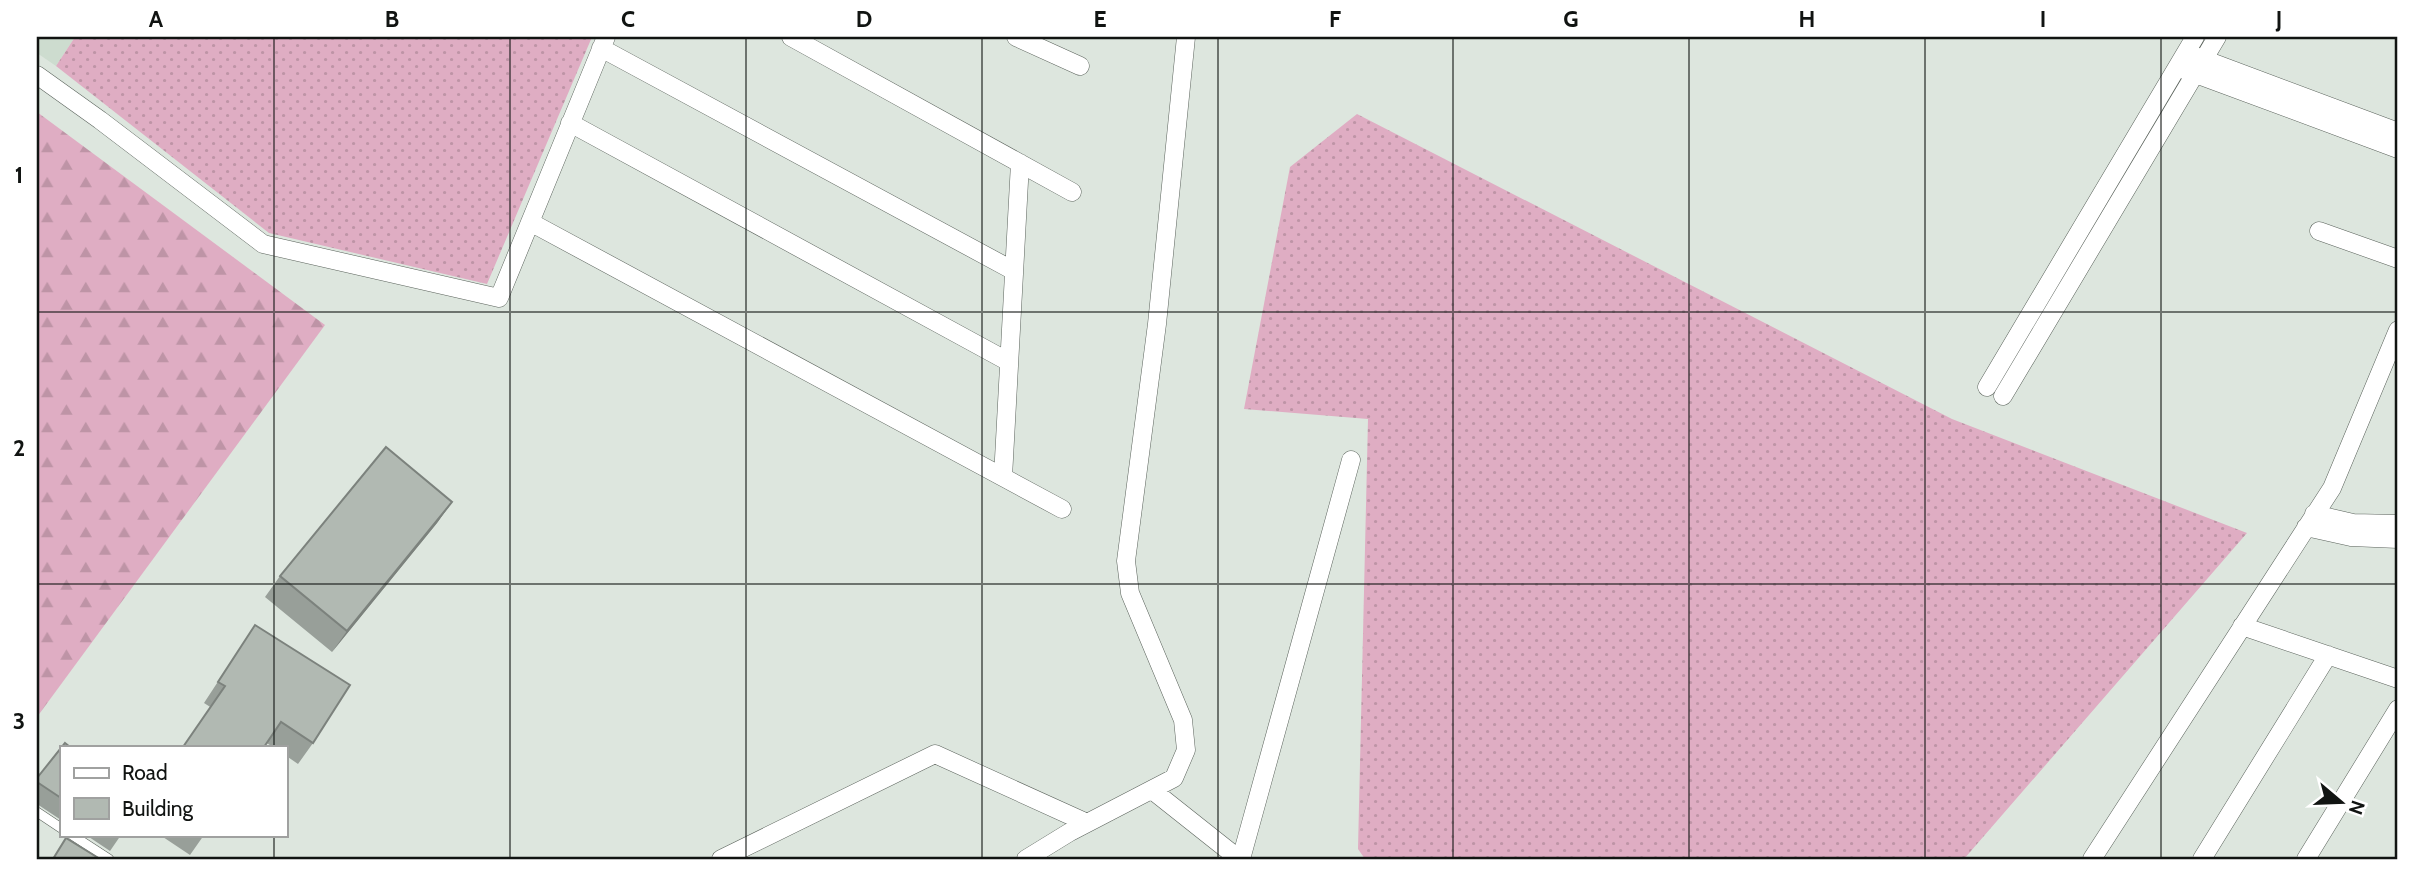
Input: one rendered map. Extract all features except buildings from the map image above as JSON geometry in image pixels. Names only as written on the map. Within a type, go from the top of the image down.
[{"type":"street","points":[[791,37],[1072,192]]},
{"type":"street","points":[[1016,37],[1080,66]]},
{"type":"street","points":[[1026,859],[1087,823],[1174,778],[1186,750],[1183,720],[1130,593],[1126,561],[1157,324],[1186,37]]},
{"type":"street","points":[[1987,387],[2195,37]]},
{"type":"street","points":[[2003,396],[2217,37]]},
{"type":"street","points":[[37,75],[263,244],[499,298],[603,43],[1014,271]]},
{"type":"street","points":[[2181,60],[2398,149]]},
{"type":"street","points":[[2199,67],[2398,132]]},
{"type":"street","points":[[570,123],[1009,362]]},
{"type":"street","points":[[1003,477],[1020,163]]},
{"type":"street","points":[[530,222],[1062,509]]},
{"type":"street","points":[[2319,231],[2398,259]]},
{"type":"street","points":[[2092,859],[2332,488],[2398,330]]},
{"type":"street","points":[[1152,790],[1240,859],[1351,460]]},
{"type":"street","points":[[2310,521],[2398,524]]},
{"type":"street","points":[[2310,521],[2351,537],[2398,539]]},
{"type":"street","points":[[2242,626],[2398,679]]},
{"type":"street","points":[[2202,859],[2328,655]]},
{"type":"street","points":[[2306,859],[2398,709]]},
{"type":"street","points":[[722,859],[935,754],[1087,823]]},
{"type":"lane","points":[[37,811],[60,827]]},
{"type":"lane","points":[[74,836],[109,859]]},
{"type":"shaded area","points":[[37,37],[75,37],[56,66],[37,53]]},
{"type":"green space","points":[[75,37],[592,37],[487,284],[269,233],[56,66]]},
{"type":"green space","points":[[37,112],[325,325],[37,717]]},
{"type":"green space","points":[[1357,114],[1952,419],[2247,533],[1964,859],[1365,859],[1358,849],[1368,419],[1244,409],[1290,167]]}]
